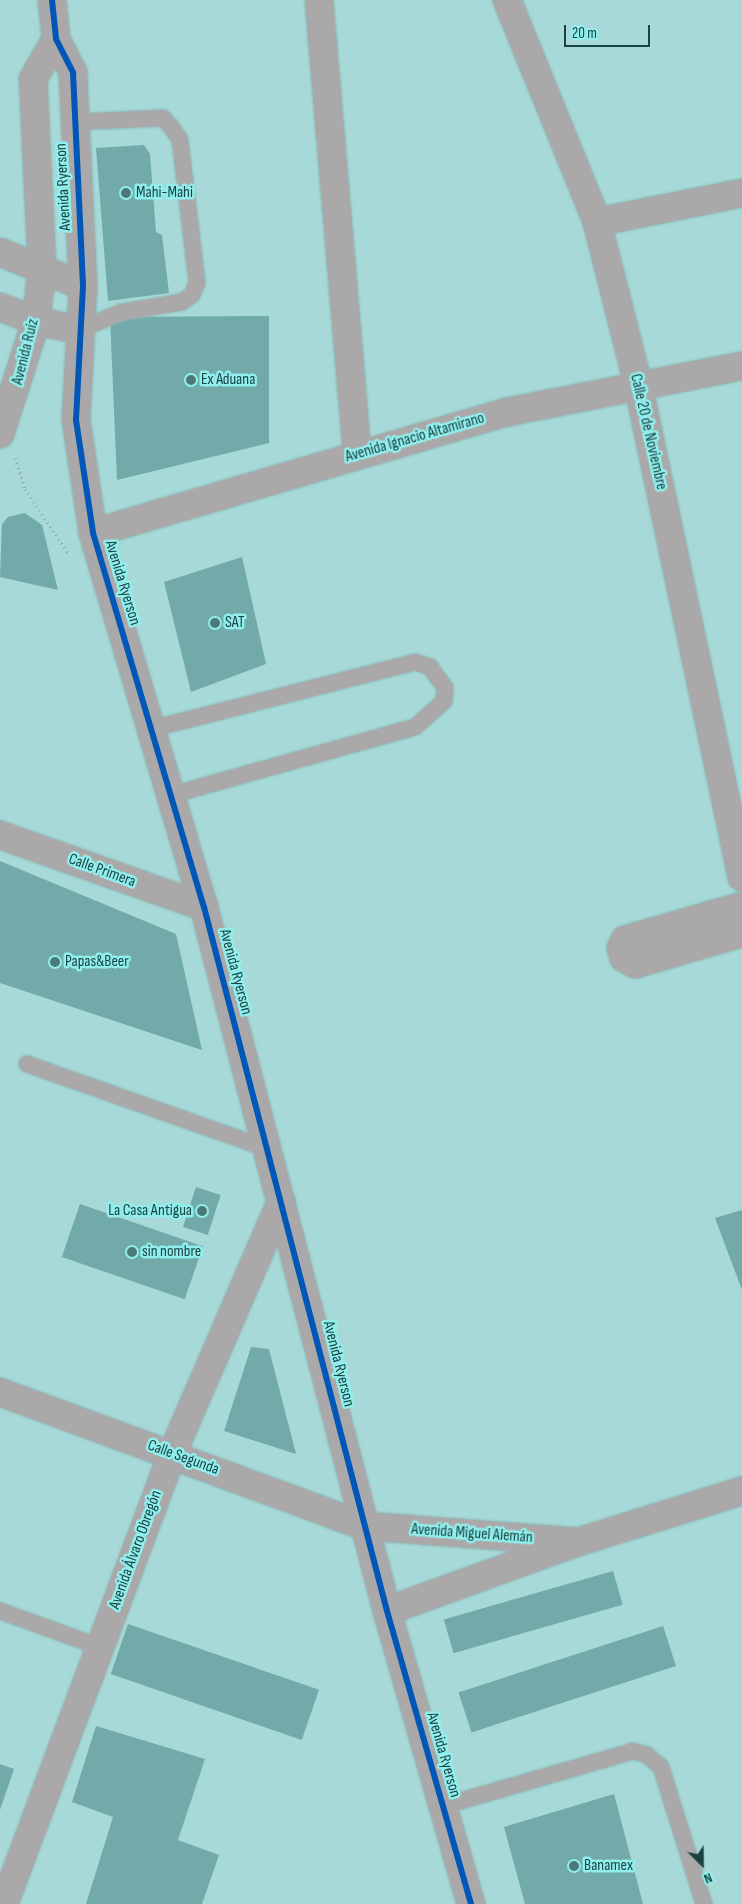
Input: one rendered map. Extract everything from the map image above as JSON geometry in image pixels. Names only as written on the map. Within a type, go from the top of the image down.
[{"type":"street","points":[[52,0],[56,39]]},
{"type":"street","points":[[319,0],[357,454]]},
{"type":"street","name":"Calle 20 de Noviembre","points":[[507,0],[597,222],[731,763],[742,877]]},
{"type":"street","name":"Avenida Ryerson","points":[[56,39],[73,73],[83,286],[79,330],[76,420],[93,533],[204,907],[387,1611],[471,1904]]},
{"type":"street","name":"Avenida Ryerson","points":[[42,268],[33,79],[56,39]]},
{"type":"street","points":[[597,222],[742,193]]},
{"type":"street","points":[[0,252],[83,286]]},
{"type":"street","name":"Avenida Ruíz","points":[[2,430],[36,321],[42,268]]},
{"type":"street","points":[[0,306],[36,321],[79,330]]},
{"type":"street","name":"Avenida Ignacio Altamirano","points":[[93,533],[357,454],[507,412],[638,384],[742,366]]},
{"type":"street","name":"Calle Primera","points":[[0,835],[204,907]]},
{"type":"street","points":[[742,906],[625,940],[620,948],[624,958],[635,964],[742,933]]},
{"type":"street","name":"Avenida Álvaro Obregón","points":[[4,1904],[172,1454],[281,1202]]},
{"type":"street","name":"Calle Segunda","points":[[0,1392],[365,1526]]},
{"type":"street","name":"Avenida Miguel Alemán","points":[[387,1611],[578,1542],[742,1491]]},
{"type":"street","name":"Avenida Miguel Alemán","points":[[365,1526],[578,1542]]},
{"type":"lane","points":[[75,122],[163,118],[172,128],[180,140],[197,283],[192,295],[182,302],[122,312],[79,330]]},
{"type":"lane","points":[[151,729],[415,662],[430,667],[445,688],[444,701],[435,714],[415,727],[171,795]]},
{"type":"lane","points":[[28,1064],[268,1149]]},
{"type":"lane","points":[[0,1611],[100,1647]]},
{"type":"lane","points":[[443,1806],[633,1751],[648,1755],[660,1767],[704,1904]]},
{"type":"path","points":[[2,430],[25,489],[67,552]]},
{"type":"building","name":"Mahi-Mahi","points":[[144,145],[150,154],[156,232],[162,235],[169,293],[108,301],[96,148]]},
{"type":"building","name":"Ex Aduana","points":[[269,316],[269,443],[117,480],[110,317]]},
{"type":"building","points":[[25,513],[42,525],[58,590],[0,577],[2,524],[8,517]]},
{"type":"building","name":"SAT","points":[[242,557],[266,664],[191,692],[164,582]]},
{"type":"building","points":[[0,861],[176,934],[202,1050],[0,983]]},
{"type":"building","name":"La Casa Antigua","points":[[196,1187],[221,1195],[208,1235],[183,1227]]},
{"type":"building","name":"sin nombre","points":[[80,1204],[203,1246],[185,1299],[62,1257]]},
{"type":"building","points":[[742,1210],[742,1290],[715,1218]]},
{"type":"building","points":[[251,1347],[269,1349],[296,1454],[224,1431]]},
{"type":"building","points":[[613,1571],[623,1605],[453,1653],[444,1620]]},
{"type":"building","points":[[128,1624],[319,1690],[302,1740],[111,1674]]},
{"type":"building","points":[[663,1626],[676,1666],[472,1732],[459,1692]]},
{"type":"building","points":[[96,1726],[205,1759],[178,1840],[219,1855],[202,1904],[86,1904],[113,1817],[72,1802]]},
{"type":"building","points":[[0,1764],[14,1769],[0,1810]]},
{"type":"building","name":"Banamex","points":[[614,1794],[643,1904],[525,1904],[504,1827]]},
{"type":"cycle path","points":[[52,0],[56,39],[73,73],[83,286],[76,420],[93,533],[204,907],[387,1611],[471,1904]]},
{"type":"place","name":"Mahi-Mahi","points":[[126,193]]},
{"type":"place","name":"Ex Aduana","points":[[191,380]]},
{"type":"place","name":"SAT","points":[[215,623]]},
{"type":"place","name":"Papas&Beer","points":[[55,962]]},
{"type":"place","name":"La Casa Antigua","points":[[202,1211]]},
{"type":"place","name":"sin nombre","points":[[132,1252]]},
{"type":"place","name":"Banamex","points":[[574,1866]]}]
